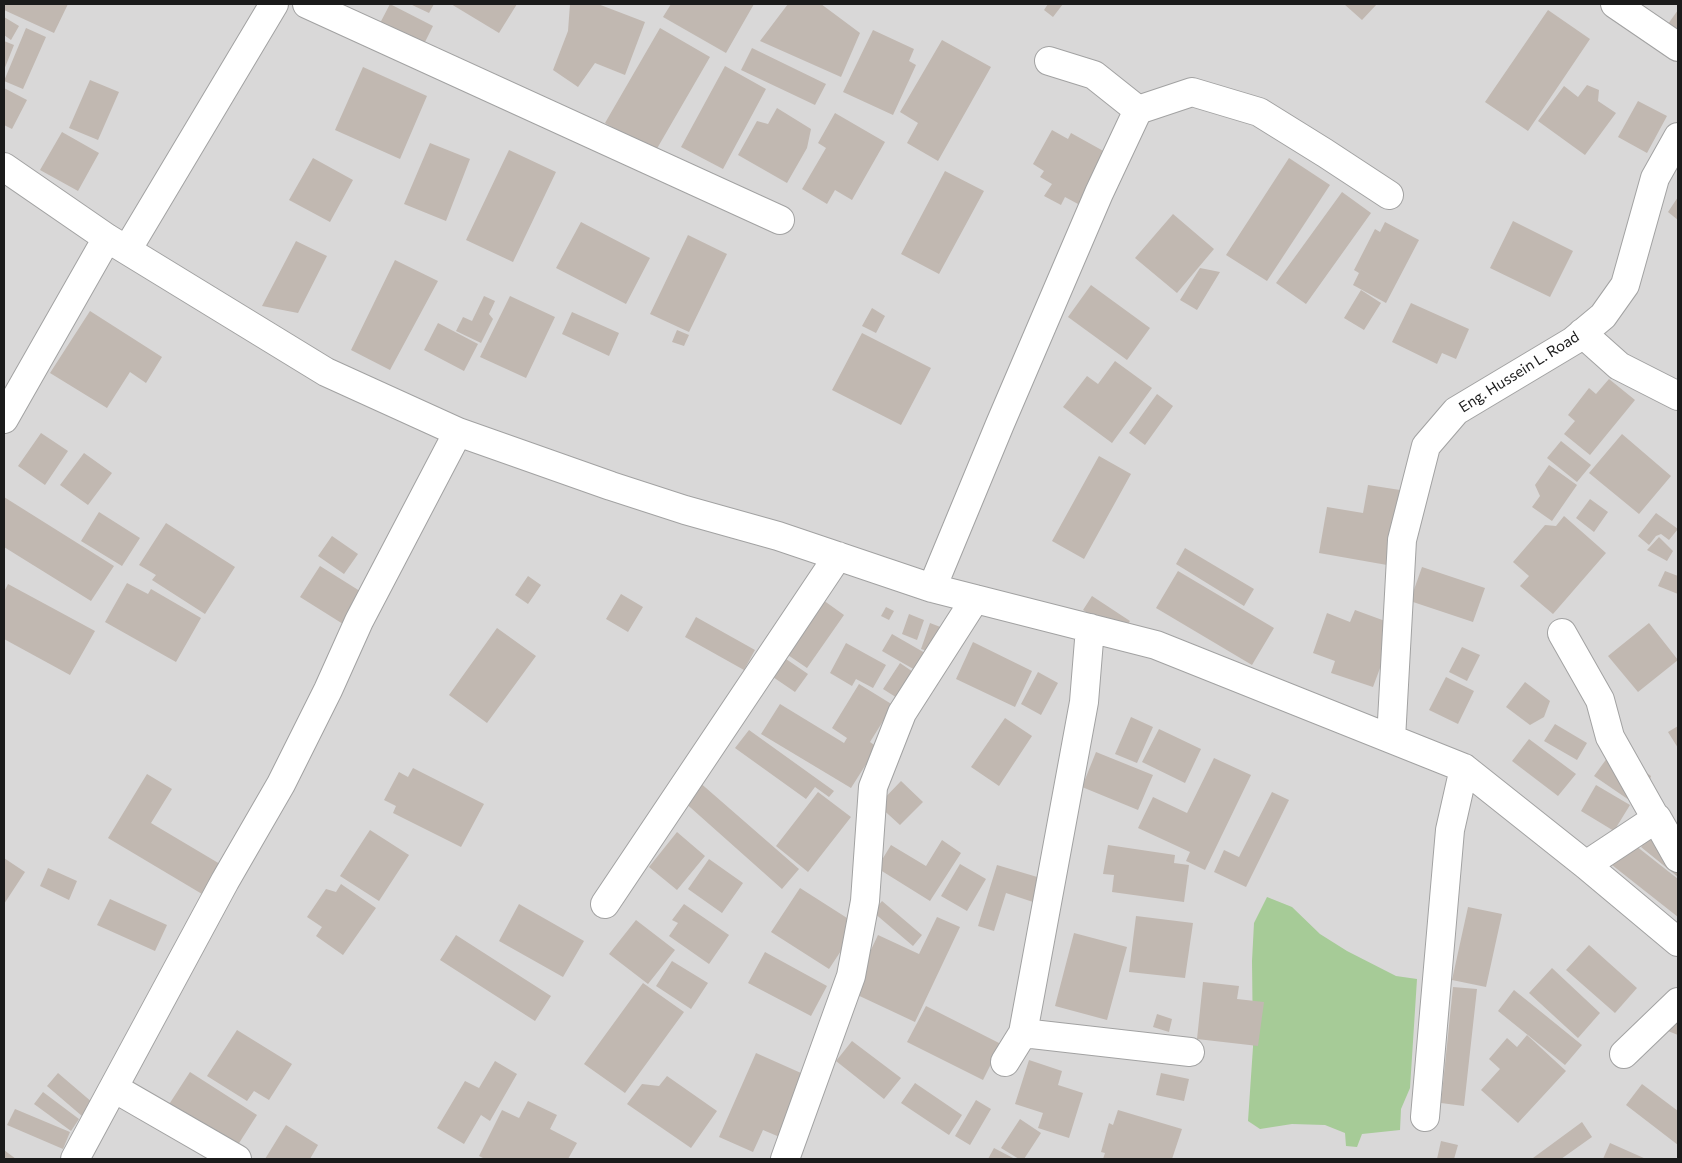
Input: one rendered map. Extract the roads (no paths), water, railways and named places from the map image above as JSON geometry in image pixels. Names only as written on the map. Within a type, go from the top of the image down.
[{"type":"street","points":[[4,419],[274,4]]},
{"type":"street","points":[[307,4],[780,220]]},
{"type":"street","points":[[1615,4],[1678,48]]},
{"type":"street","points":[[1049,61],[1094,76],[1138,110]]},
{"type":"street","points":[[932,588],[1095,202],[1138,110],[1192,92],[1259,112],[1326,152],[1389,195]]},
{"type":"street","name":"Eng. Hussein L. Road","points":[[1391,739],[1402,540],[1426,446],[1456,411],[1573,340],[1603,316],[1625,285],[1655,178],[1678,137]]},
{"type":"street","points":[[4,167],[117,244],[326,372],[458,432],[611,486],[838,556],[932,588],[1156,645],[1464,768],[1586,865],[1678,942]]},
{"type":"street","points":[[1582,333],[1619,366],[1678,396]]},
{"type":"street","points":[[75,1159],[225,881],[281,784],[328,690],[359,621],[458,432]]},
{"type":"street","points":[[605,904],[838,556]]},
{"type":"street","points":[[785,1159],[851,976],[866,900],[873,787],[902,713],[975,599]]},
{"type":"street","points":[[1005,1062],[1023,1033],[1084,702],[1090,628]]},
{"type":"street","points":[[1678,843],[1635,764],[1615,729],[1606,712],[1601,703],[1596,694],[1562,633],[1600,700],[1602,709],[1605,718],[1607,728],[1610,737],[1678,857]]},
{"type":"street","points":[[1425,1117],[1450,830],[1464,768]]},
{"type":"street","points":[[1586,865],[1657,818],[1678,857]]},
{"type":"street","points":[[1624,1054],[1678,1002]]},
{"type":"street","points":[[1023,1033],[1190,1052]]},
{"type":"street","points":[[114,1088],[237,1159]]}]
